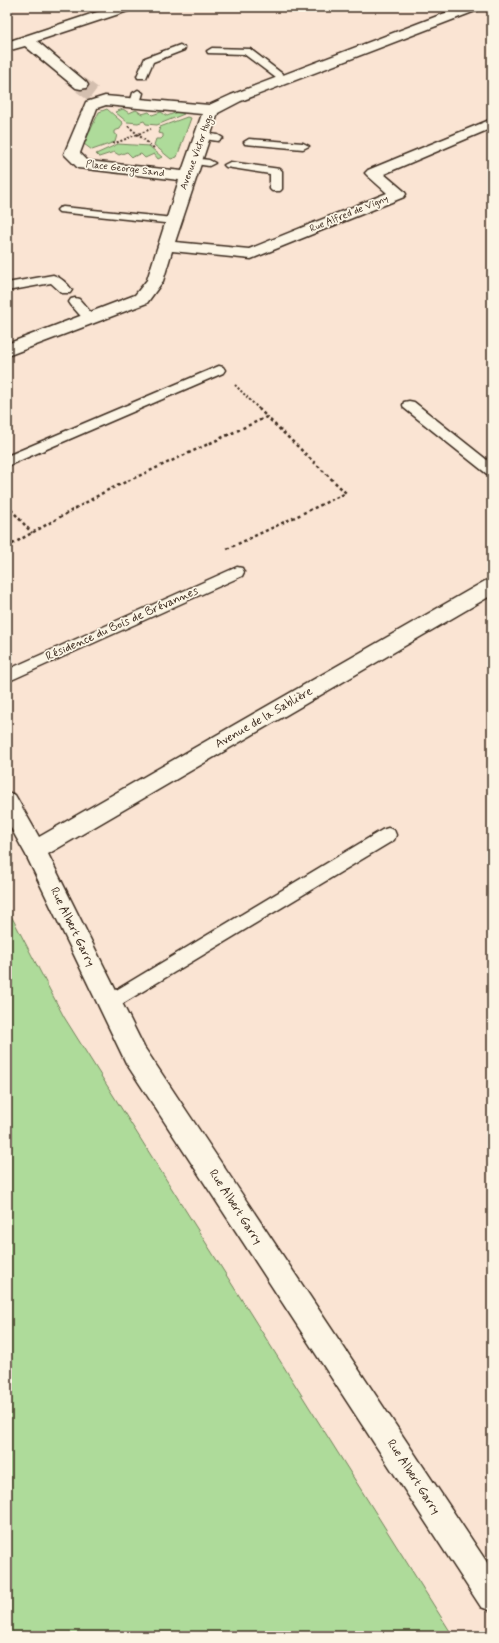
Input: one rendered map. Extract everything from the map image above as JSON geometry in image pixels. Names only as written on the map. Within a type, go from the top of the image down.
[{"type":"street","points":[[7,47],[126,7]]},
{"type":"street","name":"Avenue Victor Hugo","points":[[7,350],[141,299],[155,281],[188,176],[211,110],[236,98],[284,79],[473,7]]},
{"type":"street","points":[[28,40],[91,94],[105,100],[136,98],[211,110]]},
{"type":"street","name":"Place George Sand","points":[[91,94],[91,105],[72,154],[83,165],[188,176]]},
{"type":"street","name":"Rue Alfred de Vigny","points":[[166,246],[251,254],[398,194],[373,173],[492,123]]},
{"type":"street","name":"Avenue de la Sablière","points":[[35,850],[492,586]]},
{"type":"street","name":"Rue Albert Garry","points":[[7,801],[35,850],[135,1055],[492,1596]]},
{"type":"lane","points":[[142,76],[148,60],[180,48]]},
{"type":"lane","points":[[212,51],[246,51],[284,79]]},
{"type":"lane","points":[[202,136],[218,138]]},
{"type":"lane","points":[[249,142],[303,146]]},
{"type":"lane","points":[[193,161],[209,163]]},
{"type":"lane","points":[[230,165],[276,171],[276,189]]},
{"type":"lane","points":[[63,210],[174,222]]},
{"type":"lane","points":[[7,287],[53,279],[66,290]]},
{"type":"lane","points":[[75,302],[90,319]]},
{"type":"lane","points":[[7,461],[219,370]]},
{"type":"lane","points":[[409,405],[492,471]]},
{"type":"lane","name":"Résidence du Bois de Brévannes","points":[[7,676],[237,572]]},
{"type":"lane","points":[[109,1003],[388,835]]},
{"type":"path","points":[[91,94],[188,176]]},
{"type":"path","points":[[75,158],[152,129]]},
{"type":"path","points":[[219,370],[346,493],[223,551]]},
{"type":"path","points":[[7,547],[108,490],[267,417]]},
{"type":"path","points":[[7,505],[32,533]]},
{"type":"green space","points":[[107,109],[123,123],[120,129],[114,131],[114,134],[117,135],[115,142],[92,150],[84,144],[99,112]]},
{"type":"green space","points":[[123,109],[129,113],[136,110],[142,114],[149,112],[152,115],[161,112],[167,116],[180,111],[184,114],[157,125],[146,124],[144,121],[138,123],[127,122],[115,112]]},
{"type":"green space","points":[[187,117],[191,118],[177,157],[171,159],[154,145],[156,139],[161,139],[163,137],[163,134],[158,133],[160,127]]},
{"type":"green space","points":[[118,144],[149,146],[162,157],[158,159],[154,154],[145,158],[141,154],[132,157],[127,152],[119,155],[114,152],[99,157],[96,154]]},
{"type":"green space","points":[[7,908],[64,1017],[453,1636],[7,1636]]},
{"type":"tunnel","points":[[81,85],[93,94]]}]
